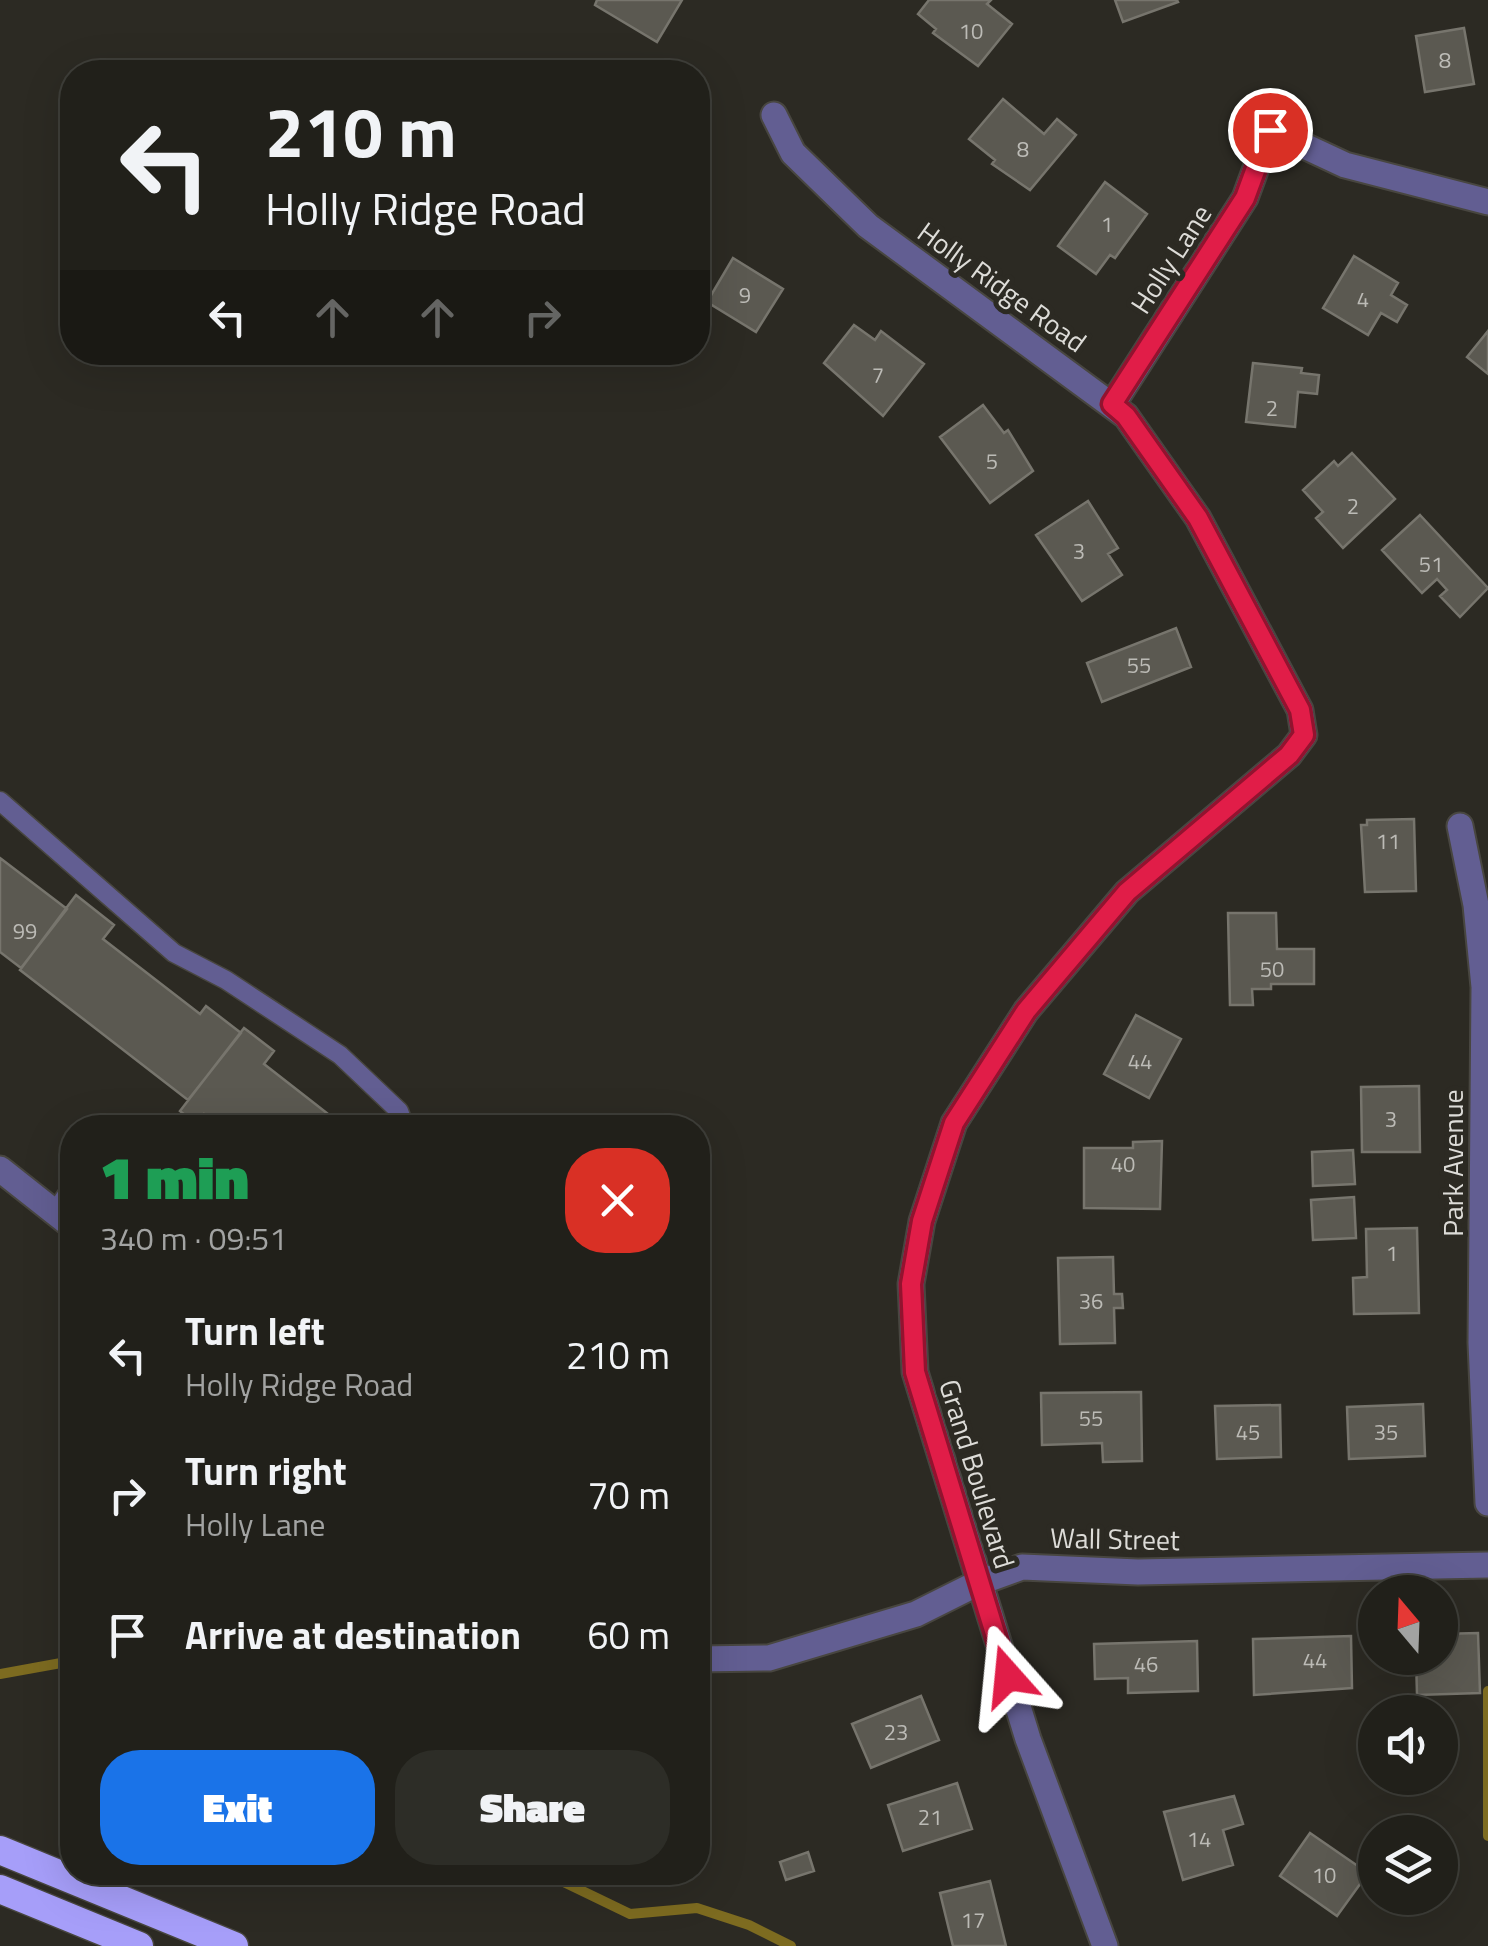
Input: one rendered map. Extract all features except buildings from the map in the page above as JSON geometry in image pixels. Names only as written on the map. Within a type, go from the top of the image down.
[{"type":"highway","points":[[0,1850],[60,1875]]},
{"type":"highway","points":[[85,1885],[234,1946]]},
{"type":"highway","points":[[0,1889],[138,1946]]},
{"type":"street","name":"Holly Ridge Road","points":[[774,114],[806,168],[868,226],[1126,416],[1198,518],[1300,710],[1304,735],[1272,770]]},
{"type":"street","name":"Holly Lane","points":[[1112,404],[1245,198],[1270,130],[1314,154],[1488,202]]},
{"type":"street","name":"Grand Boulevard","points":[[1105,1946],[1028,1739],[915,1372],[911,1284],[922,1221],[954,1123],[1026,1011],[1127,892],[1272,770]]},
{"type":"street","name":"Park Avenue","points":[[1460,826],[1476,905],[1484,987],[1482,1343],[1488,1503]]},
{"type":"street","points":[[0,1169],[60,1216]]},
{"type":"street","name":"Wall Street","points":[[710,1659],[769,1658],[916,1614],[978,1583],[1022,1567],[1138,1572],[1488,1565]]},
{"type":"lane","points":[[0,801],[174,954],[226,980],[340,1055],[400,1115]]},
{"type":"waterway","points":[[0,1674],[60,1663]]},
{"type":"waterway","points":[[1488,1691],[1488,1836]]},
{"type":"waterway","points":[[570,1885],[630,1914],[697,1908],[749,1925],[791,1946]]},
{"type":"route","points":[[1008,1676],[915,1372],[911,1284],[922,1221],[954,1123],[1026,1011],[1127,892],[1289,755],[1304,735],[1300,710],[1198,518],[1126,416],[1112,404],[1245,198],[1270,130]]}]
